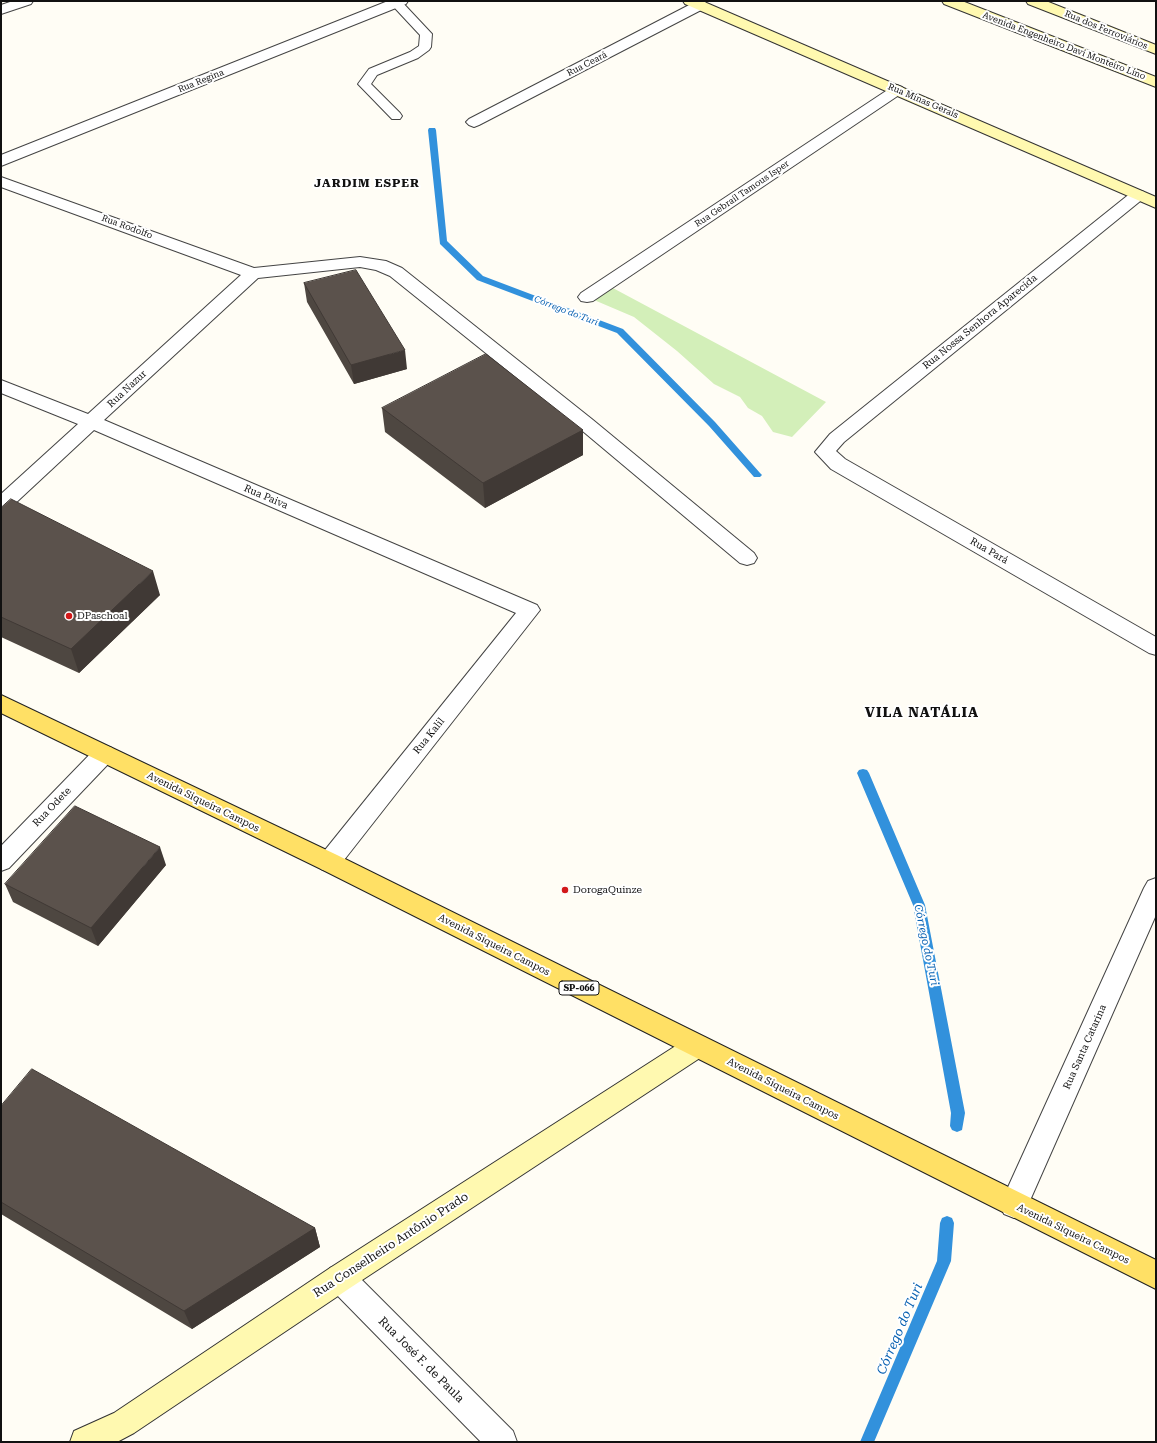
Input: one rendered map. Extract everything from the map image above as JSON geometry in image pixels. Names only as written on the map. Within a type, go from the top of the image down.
[{"type":"main road","name":"Avenida Siqueira Campos","points":[[1,703],[329,862],[1156,1276]]},
{"type":"street","points":[[1,10],[26,1]]},
{"type":"street","name":"Avenida Engenheiro Davi Monteiro Lino","points":[[949,1],[1156,82]]},
{"type":"street","name":"Rua dos Ferroviários","points":[[1033,1],[1156,50]]},
{"type":"street","name":"Rua Regina","points":[[1,161],[398,2]]},
{"type":"street","name":"Rua Minas Gerais","points":[[695,3],[1156,203]]},
{"type":"street","name":"Rua Ceará","points":[[474,122],[695,3]]},
{"type":"street","name":"Rua Gebrail Tamous Isper","points":[[587,297],[897,90]]},
{"type":"street","name":"Rua Rodolfo","points":[[1,182],[253,273]]},
{"type":"street","name":"Rua Nossa Senhora Aparecida","points":[[825,452],[837,438],[1138,195]]},
{"type":"street","points":[[253,273],[360,262],[380,265],[396,272],[586,424],[747,558]]},
{"type":"street","name":"Rua Nazur","points":[[1,505],[253,273]]},
{"type":"street","name":"Rua Paiva","points":[[1,386],[91,422],[530,610]]},
{"type":"street","name":"Rua Pará","points":[[825,452],[838,464],[1156,647]]},
{"type":"street","name":"Rua Kalil","points":[[329,862],[530,610]]},
{"type":"street","name":"Rua Odete","points":[[1,861],[104,754]]},
{"type":"street","name":"Rua Santa Catarina","points":[[1014,1205],[1156,888]]},
{"type":"street","name":"Rua Conselheiro Antônio Prado","points":[[85,1442],[124,1423],[340,1278],[697,1046]]},
{"type":"street","name":"Rua José F. de Paula","points":[[340,1278],[502,1442]]},
{"type":"lane","points":[[396,116],[364,84],[373,72],[414,55],[425,47],[426,34],[398,2]]},
{"type":"green space","points":[[611,287],[826,402],[792,437],[773,432],[762,416],[748,408],[740,397],[714,384],[677,351],[634,317],[587,297]]},
{"type":"building","points":[[356,270],[405,350],[351,365],[304,283]]},
{"type":"building","points":[[486,354],[583,430],[483,483],[382,408]]},
{"type":"building","name":"DPaschoal","points":[[11,499],[153,571],[71,649],[1,617],[1,508]]},
{"type":"building","points":[[75,806],[160,847],[91,928],[5,884]]},
{"type":"building","points":[[32,1069],[315,1228],[184,1311],[1,1202],[1,1106]]},
{"type":"waterway","name":"Córrego do Turi","points":[[432,130],[443,242],[480,278],[620,331],[712,424],[757,475]]},
{"type":"waterway","name":"Córrego do Turi","points":[[863,773],[919,905],[958,1113],[957,1126]]},
{"type":"waterway","name":"Córrego do Turi","points":[[867,1442],[944,1261],[947,1223]]},
{"type":"place","name":"DPaschoal","points":[[69,616]]},
{"type":"place","name":"DorogaQuinze","points":[[565,890]]},
{"type":"district","name":"JARDIM ESPER","points":[[367,183]]},
{"type":"district","name":"VILA NATÁLIA","points":[[922,713]]}]
